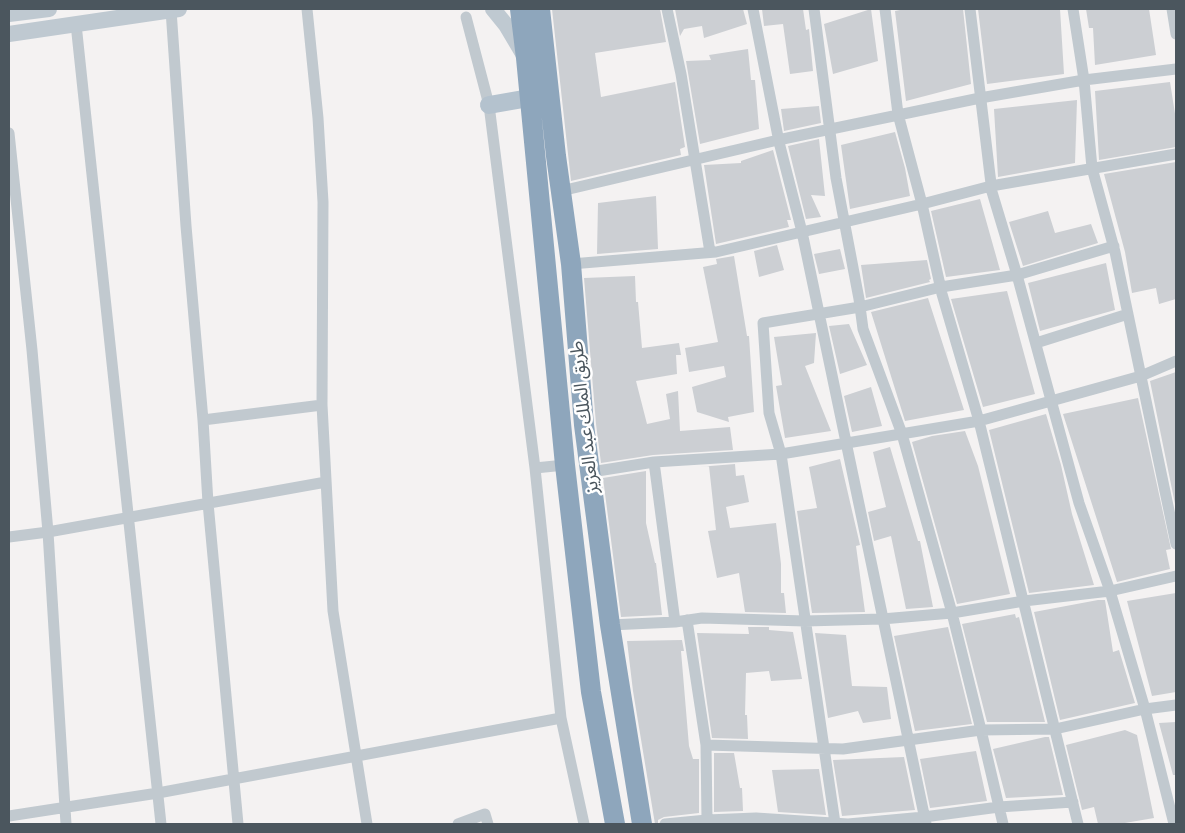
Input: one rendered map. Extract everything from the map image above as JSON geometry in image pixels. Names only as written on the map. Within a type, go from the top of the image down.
[{"type":"highway","name":"طريق الملك عبد العزيز","points":[[520,9],[591,692],[615,824]]},
{"type":"highway","name":"طريق الملك عبد العزيز","points":[[540,9],[571,264],[584,425],[610,625],[642,824]]},
{"type":"main road","points":[[489,105],[529,98]]},
{"type":"street","points":[[9,14],[49,9]]},
{"type":"street","points":[[9,34],[175,9],[186,226],[203,420],[208,503],[238,824]]},
{"type":"street","points":[[307,9],[318,118],[323,202],[322,405],[333,611],[367,824]]},
{"type":"street","points":[[493,9],[506,25],[526,58]]},
{"type":"street","points":[[667,9],[681,74],[710,252]]},
{"type":"street","points":[[753,9],[778,140],[802,232],[925,820]]},
{"type":"street","points":[[814,9],[836,178],[863,329],[902,434],[952,613],[1003,824]]},
{"type":"street","points":[[885,9],[898,114],[922,204],[941,287],[979,421],[1078,824]]},
{"type":"street","points":[[970,9],[991,186],[1080,503],[1110,591],[1172,795],[1174,824]]},
{"type":"street","points":[[1073,9],[1084,80],[1092,168],[1114,246],[1176,544]]},
{"type":"street","points":[[1172,9],[1176,34]]},
{"type":"street","points":[[466,17],[489,105],[535,468],[561,718],[584,824]]},
{"type":"street","points":[[76,24],[161,824]]},
{"type":"street","points":[[561,191],[898,114],[1084,80],[1176,69]]},
{"type":"street","points":[[9,133],[32,350],[48,532],[66,824]]},
{"type":"street","points":[[571,264],[710,252],[922,204],[991,186],[1176,154]]},
{"type":"street","points":[[835,823],[781,454],[769,413],[763,323],[860,307],[941,287],[1017,275],[1114,246]]},
{"type":"street","points":[[1036,344],[1128,314]]},
{"type":"street","points":[[591,472],[654,462],[781,454],[979,421],[1141,376],[1176,361]]},
{"type":"street","points":[[203,420],[322,405]]},
{"type":"street","points":[[654,462],[681,621],[706,745],[707,820]]},
{"type":"street","points":[[535,468],[566,465]]},
{"type":"street","points":[[9,537],[48,532],[326,482]]},
{"type":"street","points":[[610,625],[702,618],[805,621],[882,619],[952,613],[1024,601],[1110,591],[1176,576]]},
{"type":"street","points":[[706,745],[843,749],[981,730],[1056,729],[1145,709],[1176,705]]},
{"type":"street","points":[[9,816],[158,793],[561,718]]},
{"type":"street","points":[[665,824],[756,818],[848,824],[925,820],[999,807],[1073,802]]},
{"type":"street","points":[[458,824],[485,814],[488,824]]},
{"type":"building","points":[[552,9],[660,9],[666,42],[595,53],[601,97],[675,82],[685,147],[680,149],[681,155],[571,181]]},
{"type":"building","points":[[675,9],[743,9],[747,24],[704,38],[702,26],[684,29],[680,36]]},
{"type":"building","points":[[762,9],[803,9],[806,30],[809,29],[813,71],[790,74],[783,24],[764,26]]},
{"type":"building","points":[[871,9],[878,61],[833,74],[824,24]]},
{"type":"building","points":[[905,9],[963,9],[971,84],[906,101],[895,11]]},
{"type":"building","points":[[978,9],[1060,9],[1064,74],[987,84]]},
{"type":"building","points":[[1086,9],[1149,9],[1156,55],[1095,65],[1093,28],[1089,28]]},
{"type":"building","points":[[748,49],[751,80],[755,80],[759,129],[700,144],[686,61],[711,60],[709,55]]},
{"type":"building","points":[[1170,82],[1176,120],[1176,147],[1099,160],[1095,91]]},
{"type":"building","points":[[1077,100],[1075,163],[998,177],[994,109]]},
{"type":"building","points":[[819,106],[821,123],[784,131],[781,109]]},
{"type":"building","points":[[895,132],[905,168],[910,196],[850,209],[841,145]]},
{"type":"building","points":[[819,139],[825,196],[811,195],[821,217],[806,219],[788,146]]},
{"type":"building","points":[[773,150],[791,220],[787,220],[789,227],[716,244],[704,165],[741,163],[741,161]]},
{"type":"building","points":[[1176,162],[1176,299],[1159,304],[1156,288],[1132,293],[1125,252],[1104,174]]},
{"type":"building","points":[[656,196],[658,249],[597,254],[598,203]]},
{"type":"building","points":[[980,199],[1000,270],[946,277],[931,211]]},
{"type":"building","points":[[1048,211],[1055,233],[1091,224],[1098,243],[1023,266],[1009,222]]},
{"type":"building","points":[[777,245],[784,270],[759,277],[754,251]]},
{"type":"building","points":[[840,249],[845,269],[819,274],[814,254]]},
{"type":"building","points":[[734,256],[747,336],[749,336],[754,412],[728,417],[729,422],[697,412],[692,387],[726,377],[724,366],[689,372],[685,348],[718,342],[703,267],[717,264],[716,259]]},
{"type":"building","points":[[927,260],[930,282],[866,298],[861,265]]},
{"type":"building","points":[[1106,263],[1115,310],[1040,331],[1028,283]]},
{"type":"building","points":[[635,276],[636,302],[638,302],[642,348],[679,343],[681,355],[676,355],[677,374],[636,381],[647,424],[670,419],[666,394],[678,391],[680,431],[730,427],[733,450],[653,455],[601,463],[584,278]]},
{"type":"building","points":[[1007,291],[1035,394],[983,407],[951,299]]},
{"type":"building","points":[[928,298],[964,410],[905,421],[871,312]]},
{"type":"building","points":[[849,324],[867,365],[840,374],[829,326]]},
{"type":"building","points":[[816,333],[814,363],[805,366],[831,431],[785,438],[776,386],[782,385],[774,337]]},
{"type":"building","points":[[1176,372],[1176,509],[1150,381]]},
{"type":"building","points":[[871,387],[882,426],[852,432],[844,396]]},
{"type":"building","points":[[1138,398],[1171,549],[1166,550],[1170,569],[1117,582],[1063,414]]},
{"type":"building","points":[[1046,414],[1061,465],[1072,514],[1094,585],[1029,593],[989,430]]},
{"type":"building","points":[[965,431],[978,466],[1010,594],[957,604],[912,442],[932,436]]},
{"type":"building","points":[[890,447],[918,541],[920,541],[933,607],[906,609],[891,536],[874,541],[868,512],[886,507],[873,452]]},
{"type":"building","points":[[840,459],[860,545],[856,546],[865,612],[812,613],[797,511],[817,508],[809,467]]},
{"type":"building","points":[[735,464],[736,476],[744,475],[749,502],[726,507],[730,528],[776,523],[781,564],[781,593],[784,593],[786,613],[745,612],[739,573],[717,578],[708,531],[716,530],[709,466]]},
{"type":"building","points":[[646,471],[646,523],[656,563],[662,615],[621,617],[603,478]]},
{"type":"building","points":[[1176,593],[1176,692],[1152,696],[1127,601]]},
{"type":"building","points":[[1105,600],[1113,652],[1119,650],[1135,703],[1060,720],[1034,612]]},
{"type":"building","points":[[1015,614],[1016,618],[1019,617],[1045,722],[987,722],[962,624]]},
{"type":"building","points":[[748,627],[769,627],[769,630],[793,632],[802,679],[771,681],[769,671],[746,673],[745,715],[747,715],[748,739],[712,738],[697,633],[749,634]]},
{"type":"building","points":[[948,627],[972,724],[915,731],[894,636]]},
{"type":"building","points":[[815,633],[846,635],[852,686],[887,687],[891,719],[863,723],[858,711],[828,718]]},
{"type":"building","points":[[682,640],[684,651],[681,651],[689,746],[693,759],[699,759],[699,813],[664,817],[658,820],[658,824],[655,824],[633,691],[627,641]]},
{"type":"building","points":[[1176,722],[1176,775],[1173,775],[1159,723]]},
{"type":"building","points":[[1125,730],[1137,735],[1154,818],[1119,824],[1098,824],[1094,807],[1082,810],[1066,745]]},
{"type":"building","points":[[1049,737],[1063,795],[1006,798],[993,749]]},
{"type":"building","points":[[976,751],[987,801],[930,808],[920,759]]},
{"type":"building","points":[[714,753],[734,753],[740,788],[742,788],[743,811],[714,812]]},
{"type":"building","points":[[904,757],[915,810],[842,816],[833,760]]},
{"type":"building","points":[[819,769],[826,815],[778,812],[772,770]]}]
